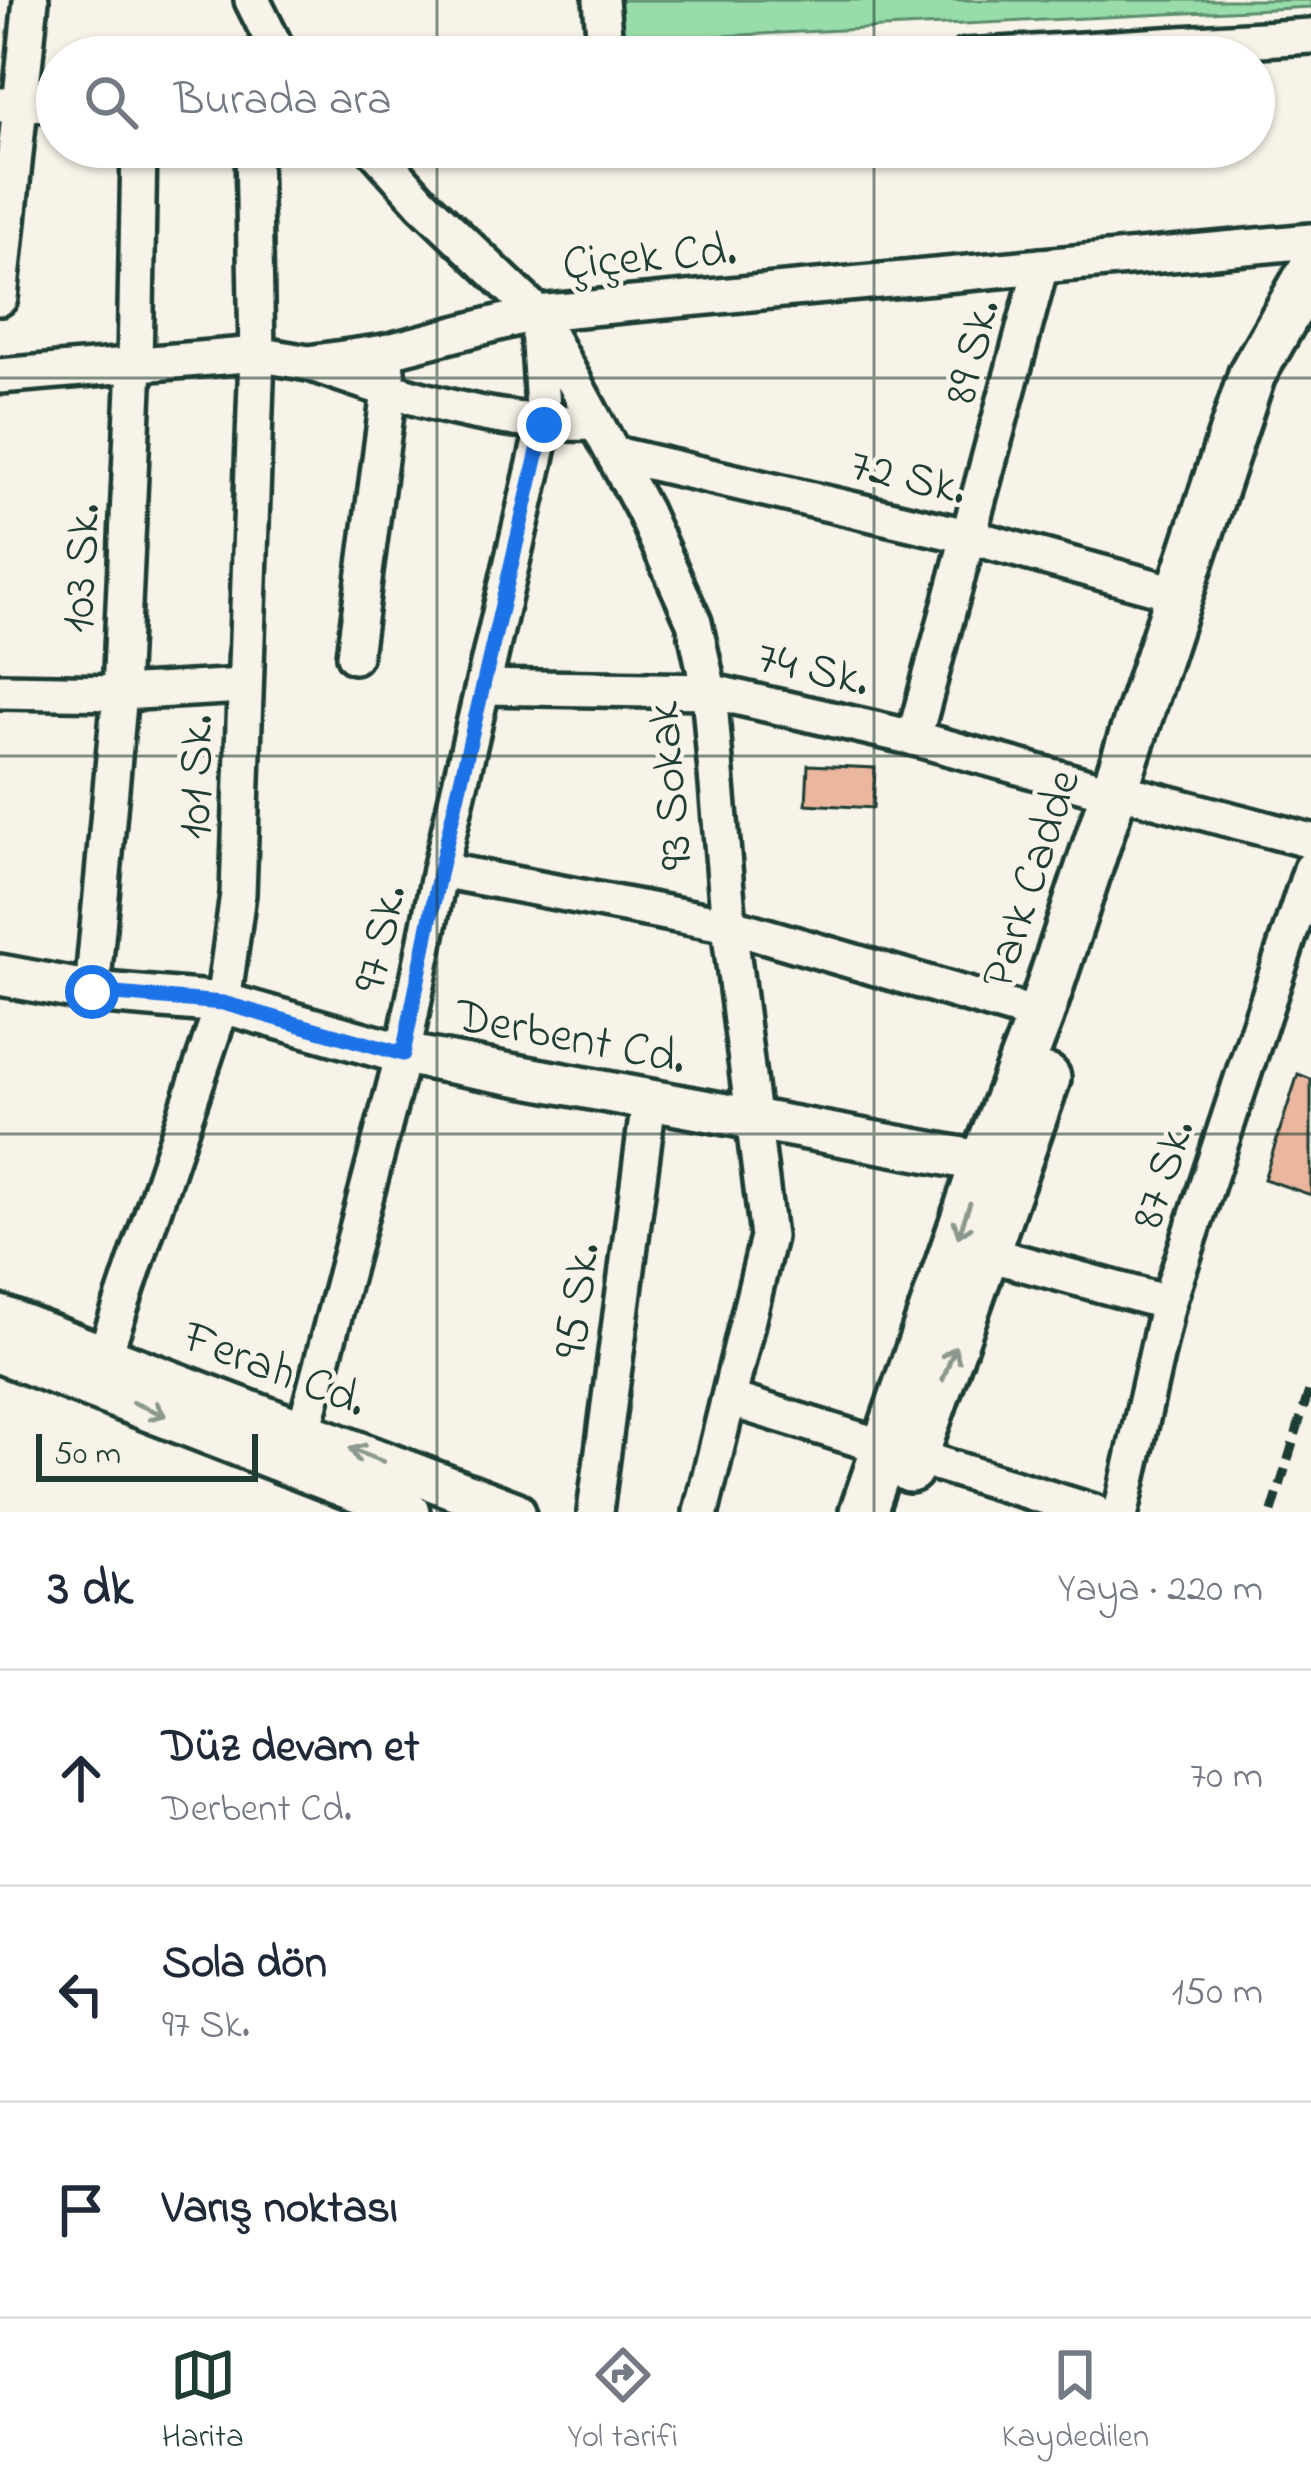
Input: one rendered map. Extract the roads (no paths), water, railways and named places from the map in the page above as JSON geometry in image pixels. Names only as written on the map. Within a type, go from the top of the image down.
[{"type":"main road","name":"Park Cadde","points":[[863,1512],[899,1454],[988,1254],[1127,795],[1179,594],[1252,374],[1309,265]]},
{"type":"main road","name":"Park Cadde","points":[[894,1512],[899,1454],[984,1162],[1127,795],[1278,382],[1309,265]]},
{"type":"street","points":[[0,298],[11,105],[31,0]]},
{"type":"street","points":[[252,0],[270,36]]},
{"type":"street","points":[[602,0],[605,36]]},
{"type":"street","points":[[1275,38],[1311,36]]},
{"type":"street","name":"103 Sk.","points":[[92,992],[120,694],[139,168]]},
{"type":"street","name":"101 Sk.","points":[[99,1371],[223,1003],[238,894],[257,354],[253,168]]},
{"type":"street","name":"93 Sokak","points":[[391,168],[537,313],[615,454],[694,622],[709,691],[729,925],[768,1238],[701,1512]]},
{"type":"street","name":"Çiçek Cd.","points":[[0,376],[257,354],[308,363],[386,352],[537,313],[1041,266],[1309,265]]},
{"type":"street","name":"89 Sk.","points":[[914,738],[1041,266]]},
{"type":"street","name":"97 Sk.","points":[[300,1449],[403,1054],[440,870],[544,425],[537,313]]},
{"type":"street","points":[[354,656],[389,392],[386,352]]},
{"type":"street","points":[[308,363],[389,392],[544,425],[595,423]]},
{"type":"street","name":"72 Sk.","points":[[615,454],[970,537],[1179,594]]},
{"type":"street","points":[[0,691],[120,694],[243,686]]},
{"type":"street","name":"74 Sk.","points":[[486,687],[709,691],[914,738],[1311,841]]},
{"type":"street","name":"87 Sk.","points":[[1121,1512],[1168,1303],[1311,869]]},
{"type":"street","points":[[440,870],[729,925],[1040,1016]]},
{"type":"street","name":"Derbent Cd.","points":[[0,975],[92,992],[223,1003],[403,1054],[984,1162]]},
{"type":"street","name":"95 Sk.","points":[[595,1512],[649,1101]]},
{"type":"street","points":[[988,1254],[1168,1303]]},
{"type":"street","name":"Ferah Cd.","points":[[0,1316],[99,1371],[300,1449],[514,1512]]},
{"type":"street","name":"Ferah Cd.","points":[[0,1353],[99,1371]]},
{"type":"street","points":[[729,1399],[1094,1512]]},
{"type":"street","name":"Ferah Cd.","points":[[300,1449],[409,1512]]},
{"type":"railway","points":[[1272,1512],[1311,1384]]}]
